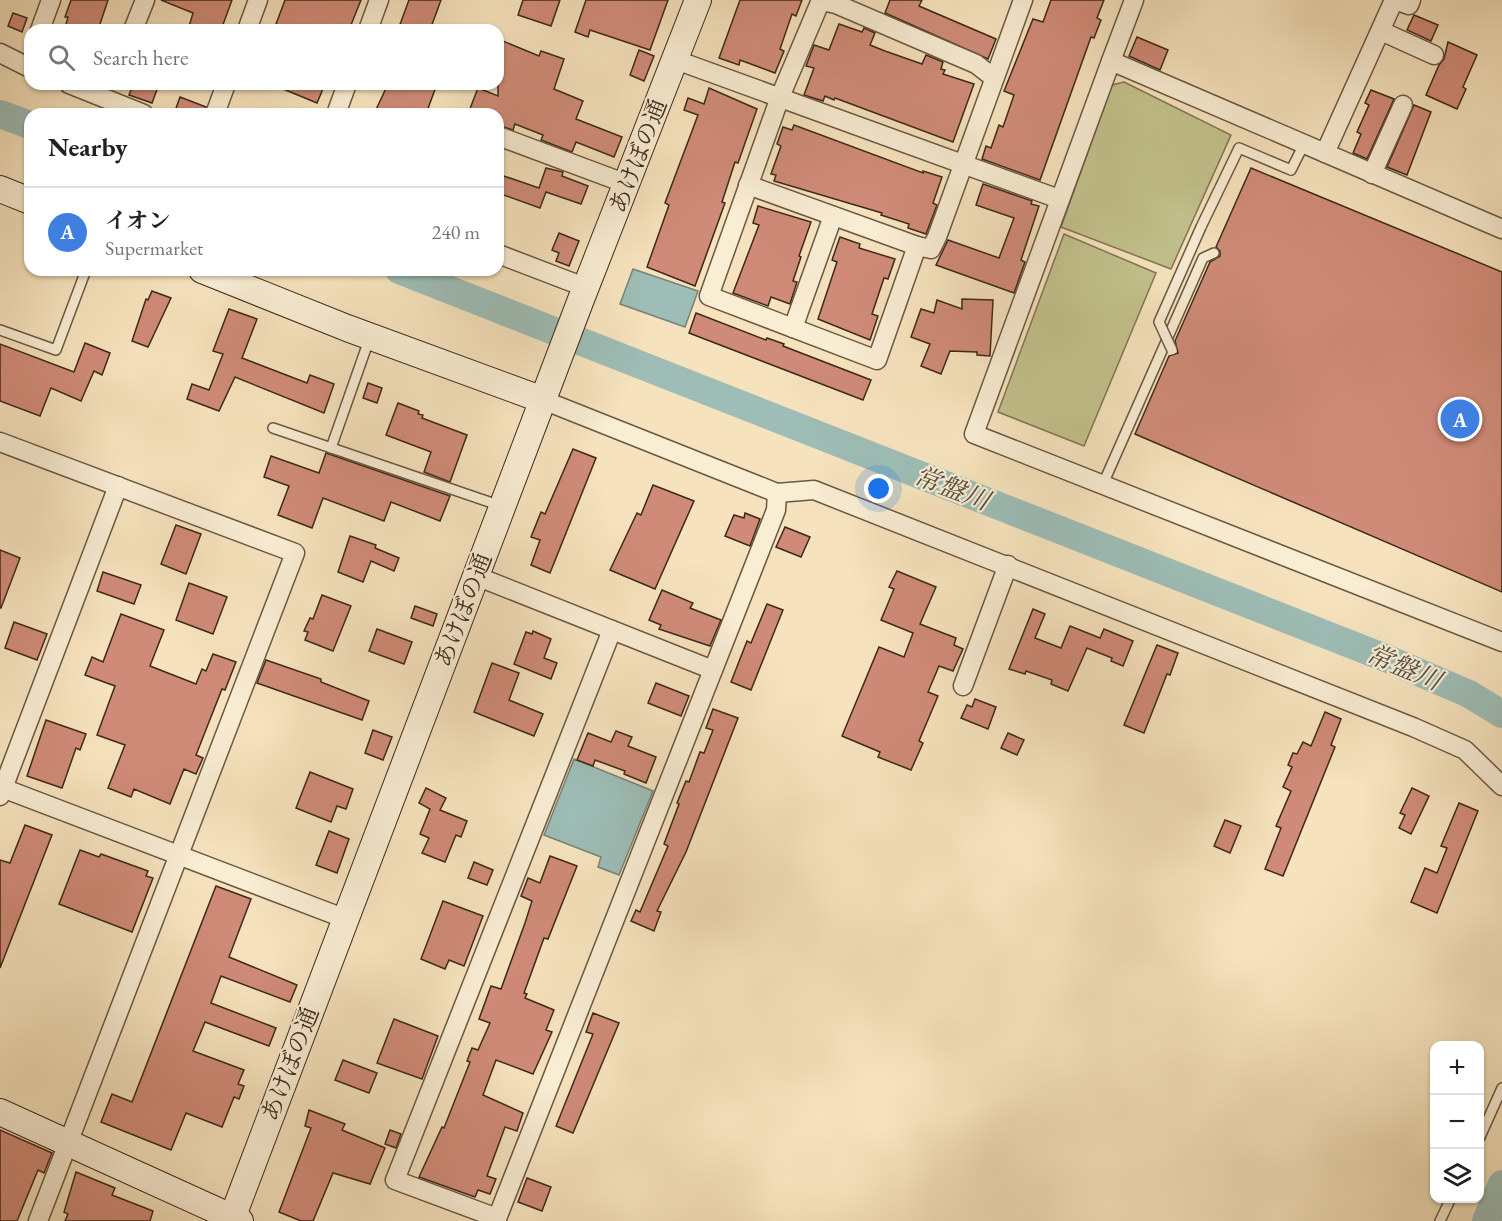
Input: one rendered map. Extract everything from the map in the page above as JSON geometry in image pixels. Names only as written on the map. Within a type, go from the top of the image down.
[{"type":"street","points":[[42,24],[51,0]]},
{"type":"street","points":[[136,24],[145,0]]},
{"type":"street","points":[[249,24],[258,0]]},
{"type":"street","points":[[370,24],[379,0]]},
{"type":"street","name":"あけぼの通","points":[[235,1220],[476,576],[698,0]]},
{"type":"street","points":[[916,246],[877,360],[709,296],[780,97],[821,0],[836,4],[976,64],[994,78]]},
{"type":"street","points":[[748,185],[916,246],[931,249],[1023,0]]},
{"type":"street","points":[[1134,0],[974,434],[1502,642]]},
{"type":"street","points":[[1325,153],[1395,0],[1409,5],[1411,0]]},
{"type":"street","points":[[1381,31],[1434,55]]},
{"type":"street","points":[[0,53],[24,61]]},
{"type":"street","points":[[676,60],[1059,199]]},
{"type":"street","points":[[1111,62],[1502,229]]},
{"type":"street","points":[[217,108],[224,90]]},
{"type":"street","points":[[338,108],[345,90]]},
{"type":"street","points":[[110,92],[135,108]]},
{"type":"street","points":[[1372,174],[1403,105]]},
{"type":"street","points":[[504,138],[627,184]]},
{"type":"street","points":[[0,189],[24,199]]},
{"type":"street","points":[[793,328],[833,216]]},
{"type":"street","points":[[504,257],[584,295]]},
{"type":"street","points":[[217,276],[543,400],[777,493],[814,490],[1008,565],[1465,750],[1502,786]]},
{"type":"street","points":[[0,442],[295,553],[38,1221]]},
{"type":"street","points":[[118,486],[1,790],[346,919]]},
{"type":"street","points":[[612,630],[395,1180],[496,1220],[776,510],[777,493]]},
{"type":"street","points":[[963,686],[1008,565]]},
{"type":"street","points":[[476,576],[713,670]]},
{"type":"street","points":[[0,1112],[235,1220]]},
{"type":"lane","points":[[1172,350],[1159,322],[1239,148],[1291,170],[1304,144]]},
{"type":"lane","points":[[1103,484],[1203,258],[1214,253]]},
{"type":"lane","points":[[0,330],[56,350],[84,276]]},
{"type":"lane","points":[[331,448],[370,336]]},
{"type":"lane","points":[[273,428],[503,507]]},
{"type":"lane","points":[[1484,1126],[1502,1088]]},
{"type":"lane","points":[[1440,1221],[1449,1203]]},
{"type":"green space","points":[[1124,82],[1231,135],[1171,269],[1061,227],[1112,85]]},
{"type":"green space","points":[[1064,234],[1156,273],[1084,446],[998,412]]},
{"type":"water","points":[[633,269],[698,291],[685,327],[620,304]]},
{"type":"water","points":[[574,759],[653,791],[619,875],[598,867],[601,857],[544,835]]},
{"type":"building","points":[[71,0],[108,0],[100,24],[66,24],[68,17],[65,17]]},
{"type":"building","points":[[161,0],[232,0],[223,24],[190,24],[193,13]]},
{"type":"building","points":[[285,0],[361,0],[351,24],[276,24]]},
{"type":"building","points":[[409,0],[441,0],[432,24],[400,24]]},
{"type":"building","points":[[523,0],[560,0],[551,26],[518,15]]},
{"type":"building","points":[[586,0],[668,0],[650,50],[590,30],[588,37],[575,32]]},
{"type":"building","points":[[740,0],[802,0],[796,16],[792,14],[780,49],[784,51],[775,73],[740,60],[739,65],[719,58]]},
{"type":"building","points":[[890,0],[922,0],[919,6],[996,39],[988,59],[885,13]]},
{"type":"building","points":[[1051,0],[1104,0],[1097,18],[1101,20],[1094,38],[1091,37],[1040,180],[982,159],[986,146],[991,148],[999,125],[1003,127],[1014,95],[1004,91],[1033,19],[1043,22]]},
{"type":"building","points":[[13,13],[27,18],[22,32],[8,26]]},
{"type":"building","points":[[1414,15],[1438,25],[1431,41],[1407,30]]},
{"type":"building","points":[[839,24],[862,32],[864,28],[875,33],[870,45],[885,51],[922,64],[926,55],[943,62],[941,69],[945,70],[943,74],[974,84],[953,142],[835,98],[834,100],[825,96],[823,101],[804,95],[814,68],[806,66],[814,45],[829,50]]},
{"type":"building","points":[[1137,37],[1168,50],[1160,70],[1129,56]]},
{"type":"building","points":[[504,41],[539,56],[541,51],[564,59],[554,89],[583,101],[576,119],[622,137],[614,157],[576,142],[572,152],[541,140],[543,135],[515,124],[513,130],[504,127],[504,108],[470,108],[477,90],[498,96],[498,90],[504,90]]},
{"type":"building","points":[[1448,42],[1477,55],[1463,87],[1466,89],[1457,109],[1426,95],[1444,59]]},
{"type":"building","points":[[639,50],[654,56],[644,81],[630,75]]},
{"type":"building","points":[[709,88],[757,109],[738,163],[735,162],[722,202],[725,203],[695,286],[647,267],[669,205],[665,203],[698,115],[684,110],[688,98],[704,104]]},
{"type":"building","points":[[131,90],[157,90],[152,103],[129,95]]},
{"type":"building","points":[[286,90],[322,90],[317,103]]},
{"type":"building","points":[[385,90],[435,90],[428,108],[377,108]]},
{"type":"building","points":[[1371,90],[1394,99],[1367,159],[1353,153],[1361,134],[1357,132],[1369,105],[1365,103]]},
{"type":"building","points":[[180,97],[206,107],[206,108],[176,108]]},
{"type":"building","points":[[1414,105],[1431,112],[1407,175],[1387,167]]},
{"type":"building","points":[[794,125],[923,173],[923,171],[942,177],[933,203],[937,205],[926,234],[908,228],[909,224],[881,215],[882,213],[774,181],[776,175],[771,174],[781,146],[777,144],[783,127],[792,130]]},
{"type":"building","points":[[546,168],[563,172],[562,176],[588,186],[581,204],[546,192],[540,208],[504,195],[504,176],[539,188]]},
{"type":"building","points":[[1251,168],[1502,272],[1502,592],[1135,434],[1169,356],[1178,353],[1175,341],[1210,262],[1220,256],[1220,251],[1216,247]]},
{"type":"building","points":[[983,184],[1032,201],[1031,204],[1039,206],[1021,260],[1025,262],[1014,293],[936,265],[948,240],[999,258],[1014,218],[976,205]]},
{"type":"building","points":[[758,206],[811,222],[799,256],[801,257],[793,281],[797,282],[790,304],[771,297],[768,306],[733,293],[759,225],[753,223]]},
{"type":"building","points":[[559,233],[579,241],[569,266],[556,261],[559,253],[552,250]]},
{"type":"building","points":[[840,237],[860,244],[859,248],[895,259],[888,279],[884,278],[872,314],[878,316],[870,340],[818,319],[837,262],[832,260]]},
{"type":"building","points":[[152,291],[171,298],[148,347],[132,341],[146,299],[148,300]]},
{"type":"building","points":[[962,299],[993,300],[990,356],[977,355],[977,352],[950,351],[941,374],[921,366],[930,344],[911,337],[921,309],[934,313],[937,300],[962,309]]},
{"type":"building","points":[[229,309],[257,319],[242,358],[307,383],[310,375],[334,384],[324,413],[235,377],[219,411],[187,399],[192,384],[209,390],[223,354],[213,351]]},
{"type":"building","points":[[696,313],[766,340],[767,338],[784,344],[783,346],[871,380],[863,400],[689,333]]},
{"type":"building","points":[[85,343],[110,353],[102,375],[94,371],[81,401],[51,388],[40,416],[0,401],[0,344],[74,372]]},
{"type":"building","points":[[368,383],[382,388],[377,403],[363,398]]},
{"type":"building","points":[[398,403],[419,411],[418,414],[423,415],[422,418],[467,435],[450,482],[424,472],[431,452],[386,435]]},
{"type":"building","points":[[573,449],[596,458],[550,573],[531,565],[540,540],[531,537],[541,512],[545,514]]},
{"type":"building","points":[[326,453],[450,496],[440,521],[391,502],[384,521],[323,498],[312,528],[278,515],[289,486],[264,477],[271,456],[319,473]]},
{"type":"building","points":[[653,485],[694,501],[655,589],[610,570],[637,513],[641,515]]},
{"type":"building","points":[[745,513],[760,519],[750,546],[725,536],[734,515],[744,518]]},
{"type":"building","points":[[176,525],[201,534],[186,574],[161,564]]},
{"type":"building","points":[[785,527],[810,537],[801,557],[776,547]]},
{"type":"building","points":[[350,536],[376,545],[375,548],[399,558],[394,571],[371,561],[363,582],[338,572]]},
{"type":"building","points":[[0,550],[20,558],[1,608],[0,608]]},
{"type":"building","points":[[897,571],[936,587],[920,624],[956,638],[954,645],[963,649],[953,671],[939,666],[928,692],[938,696],[919,741],[923,743],[911,770],[878,757],[880,752],[842,736],[879,647],[904,657],[913,633],[881,620],[894,589],[889,587]]},
{"type":"building","points":[[103,572],[141,585],[134,604],[97,591]]},
{"type":"building","points":[[189,583],[227,597],[213,634],[176,620]]},
{"type":"building","points":[[662,590],[693,603],[690,608],[721,620],[710,646],[659,629],[661,625],[649,620]]},
{"type":"building","points":[[322,595],[351,606],[333,651],[305,640],[308,632],[304,631],[310,618],[313,619]]},
{"type":"building","points":[[767,604],[783,610],[751,690],[731,682],[747,641],[751,643]]},
{"type":"building","points":[[415,606],[437,614],[433,626],[411,618]]},
{"type":"building","points":[[1033,609],[1045,614],[1035,638],[1061,648],[1070,626],[1100,638],[1104,629],[1133,641],[1123,666],[1111,661],[1112,658],[1087,648],[1068,691],[1051,684],[1052,680],[1026,671],[1025,674],[1009,669]]},
{"type":"building","points":[[121,614],[164,630],[150,666],[196,684],[202,669],[206,671],[213,654],[236,662],[225,690],[222,689],[196,755],[203,758],[196,774],[184,769],[170,804],[134,789],[131,797],[108,788],[125,745],[97,735],[115,686],[85,675],[92,657],[103,662]]},
{"type":"building","points":[[14,622],[47,634],[37,660],[5,648]]},
{"type":"building","points":[[377,629],[412,642],[404,664],[369,651]]},
{"type":"building","points":[[533,631],[551,639],[544,658],[557,663],[551,679],[514,664],[526,632],[532,634]]},
{"type":"building","points":[[1157,645],[1178,653],[1170,675],[1167,674],[1144,733],[1124,725]]},
{"type":"building","points":[[266,660],[321,679],[321,682],[369,701],[362,720],[257,683]]},
{"type":"building","points":[[492,663],[519,673],[509,700],[543,714],[534,736],[474,712]]},
{"type":"building","points":[[656,683],[689,696],[681,716],[648,703]]},
{"type":"building","points":[[975,699],[996,707],[988,729],[961,718],[967,705],[972,707]]},
{"type":"building","points":[[713,709],[738,718],[686,852],[657,911],[661,912],[654,931],[631,921],[636,910],[640,912],[668,846],[664,844],[679,804],[677,803],[686,781],[689,782],[700,752],[704,753],[713,730],[706,728]]},
{"type":"building","points":[[1325,712],[1341,719],[1331,745],[1335,747],[1283,876],[1265,869],[1281,828],[1276,826],[1291,791],[1283,787],[1292,767],[1288,765],[1293,753],[1297,754],[1303,742],[1311,746]]},
{"type":"building","points":[[46,720],[86,734],[80,750],[76,748],[62,788],[27,776]]},
{"type":"building","points":[[373,730],[392,737],[383,760],[365,753]]},
{"type":"building","points":[[616,731],[632,737],[628,746],[656,757],[646,783],[624,774],[625,771],[595,760],[593,766],[577,760],[588,733],[611,742]]},
{"type":"building","points":[[1008,733],[1024,740],[1017,755],[1001,748]]},
{"type":"building","points":[[310,772],[353,789],[346,809],[337,806],[331,822],[296,808]]},
{"type":"building","points":[[426,788],[446,798],[440,810],[467,821],[461,837],[456,835],[445,862],[422,853],[429,838],[420,834],[430,809],[419,803]]},
{"type":"building","points":[[1412,788],[1429,796],[1411,834],[1399,828],[1405,815],[1400,813]]},
{"type":"building","points":[[1459,803],[1478,811],[1437,913],[1411,902],[1425,868],[1437,873],[1447,848],[1441,846]]},
{"type":"building","points":[[1225,820],[1241,826],[1230,853],[1214,846]]},
{"type":"building","points":[[25,825],[52,835],[0,968],[0,860],[10,863]]},
{"type":"building","points":[[329,831],[349,839],[337,873],[316,865]]},
{"type":"building","points":[[80,850],[99,857],[101,854],[148,871],[146,876],[153,878],[132,932],[59,904]]},
{"type":"building","points":[[550,856],[577,866],[548,939],[544,938],[524,993],[527,994],[525,998],[554,1010],[546,1030],[552,1032],[533,1074],[496,1060],[483,1095],[523,1113],[517,1131],[505,1127],[487,1176],[496,1179],[490,1194],[478,1190],[475,1197],[419,1177],[442,1127],[444,1128],[470,1062],[467,1061],[472,1048],[478,1050],[490,1023],[479,1019],[491,986],[501,989],[525,923],[532,901],[521,896],[528,878],[540,883]]},
{"type":"building","points":[[474,862],[493,870],[487,885],[468,878]]},
{"type":"building","points":[[216,886],[251,899],[229,957],[297,985],[290,1002],[221,976],[211,1003],[276,1028],[269,1046],[205,1022],[193,1051],[244,1070],[238,1084],[244,1086],[239,1099],[234,1097],[222,1127],[186,1113],[171,1150],[101,1122],[112,1094],[132,1102]]},
{"type":"building","points":[[443,901],[483,916],[464,966],[449,960],[445,969],[421,959]]},
{"type":"building","points":[[593,1013],[619,1023],[573,1133],[556,1126],[593,1034],[586,1032]]},
{"type":"building","points":[[394,1019],[438,1036],[422,1079],[377,1063]]},
{"type":"building","points":[[343,1060],[377,1073],[369,1093],[335,1080]]},
{"type":"building","points":[[309,1110],[345,1124],[342,1130],[385,1148],[370,1184],[333,1173],[313,1221],[301,1221],[279,1212],[311,1128],[305,1126]]},
{"type":"building","points":[[0,1130],[52,1153],[44,1173],[38,1170],[17,1221],[0,1221]]},
{"type":"building","points":[[390,1130],[401,1134],[396,1148],[385,1144]]},
{"type":"building","points":[[76,1172],[115,1188],[112,1195],[153,1211],[150,1221],[65,1221],[68,1214],[64,1212]]},
{"type":"building","points":[[527,1178],[551,1187],[542,1211],[518,1202]]},
{"type":"waterway","name":"常盤川","points":[[0,114],[24,123]]},
{"type":"waterway","name":"常盤川","points":[[414,276],[1388,659],[1469,694],[1502,714]]},
{"type":"waterway","name":"常盤川","points":[[1486,1221],[1502,1184]]},
{"type":"place","name":"イオン","points":[[1460,419]]}]
